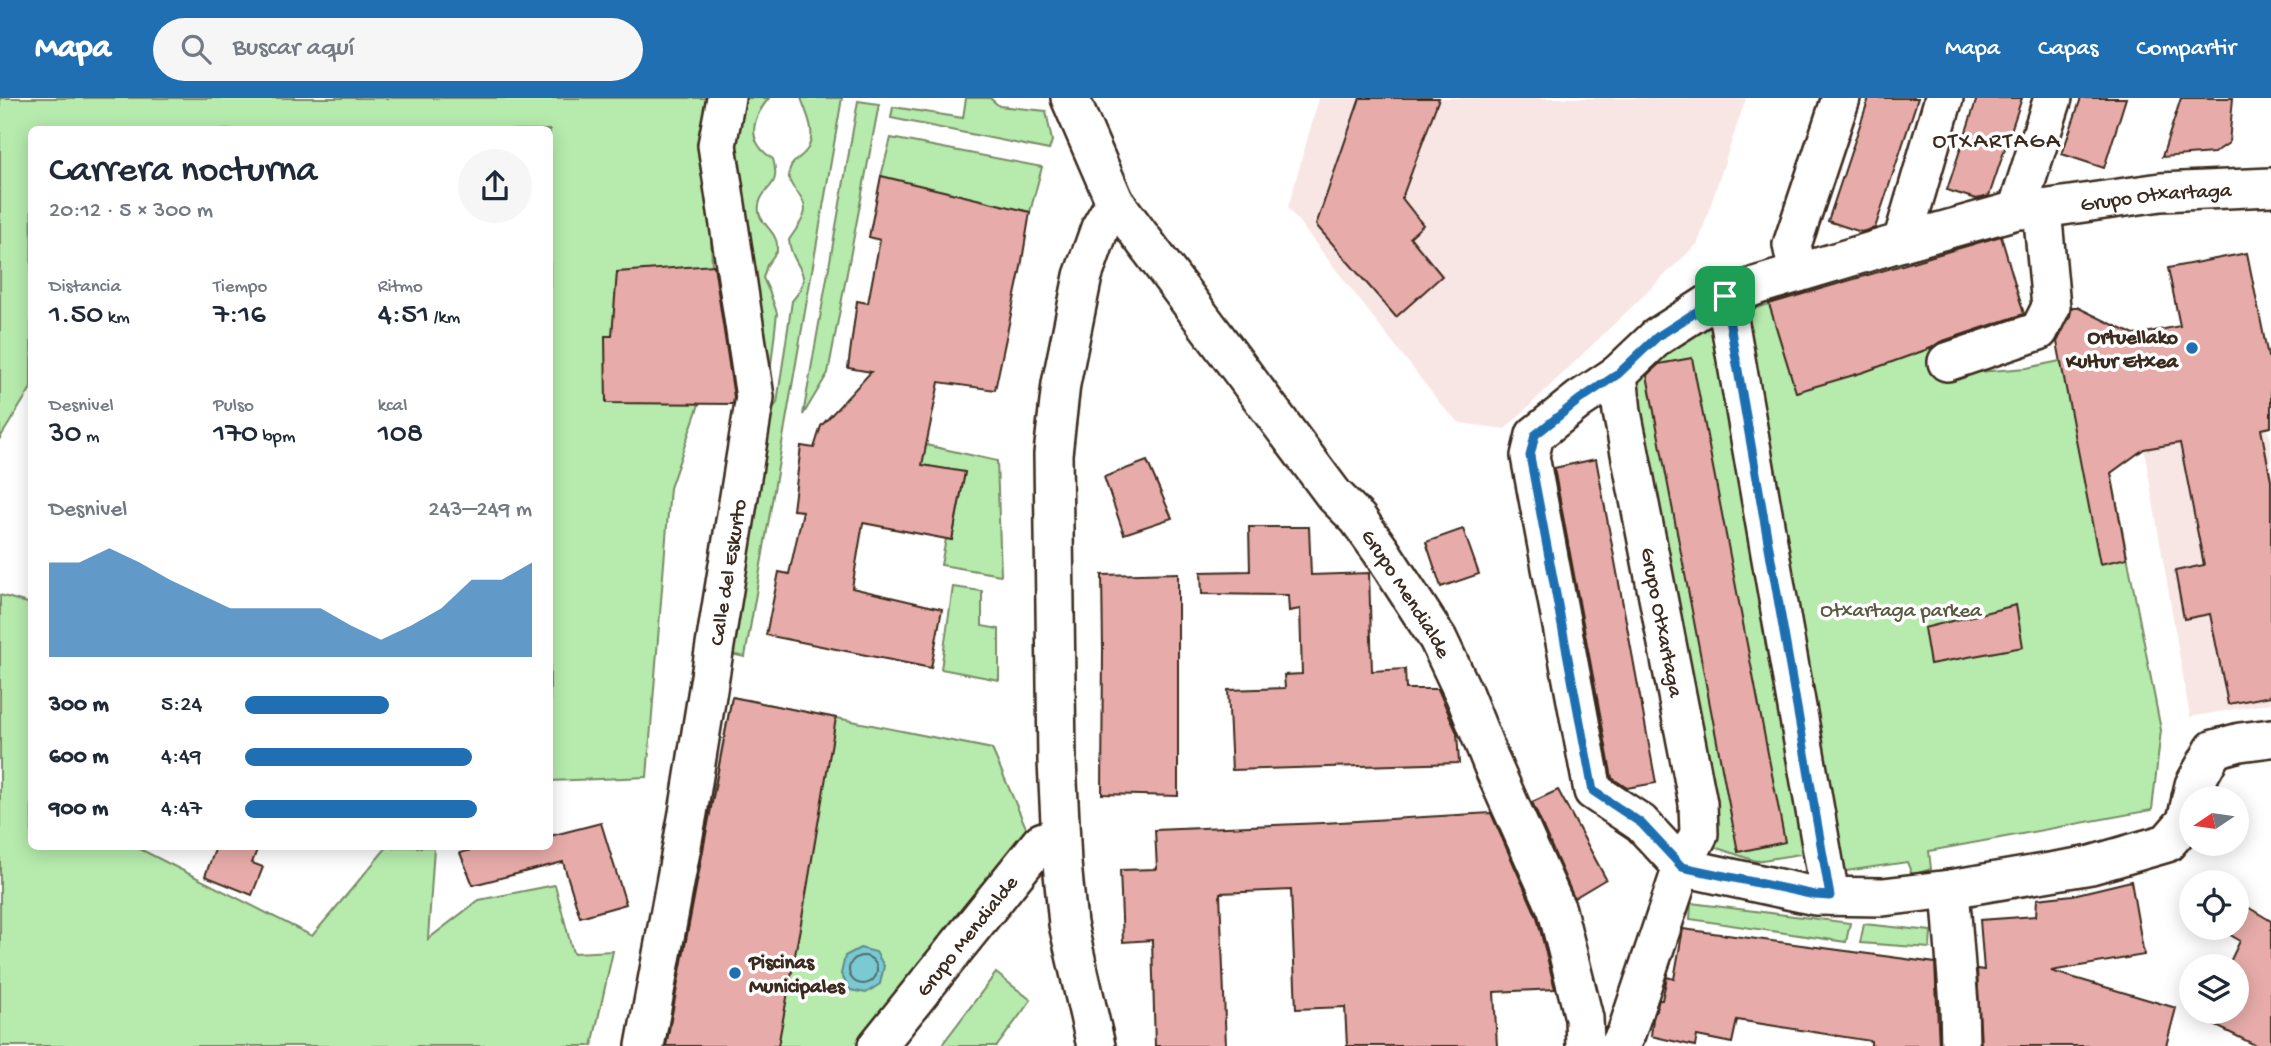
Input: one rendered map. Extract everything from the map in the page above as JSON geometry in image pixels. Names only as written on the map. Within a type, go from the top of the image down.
[{"type":"street","name":"Calle del Eskurto","points":[[645,1046],[688,813],[755,397],[718,145],[726,98]]},
{"type":"street","name":"Grupo Mendialde","points":[[1070,98],[1115,202],[1326,485],[1358,519],[1438,639],[1554,901],[1584,1018],[1595,1046],[1626,1034],[1682,867]]},
{"type":"street","points":[[1798,273],[1792,245],[1841,98]]},
{"type":"street","points":[[1902,242],[1944,98]]},
{"type":"street","points":[[1947,362],[2039,331],[2051,307],[2030,210],[2053,98]]},
{"type":"street","name":"Grupo Otxartaga","points":[[1618,374],[1622,412],[1698,803],[1699,834],[1682,867],[1641,823],[1593,791],[1530,456],[1535,435],[1579,400],[1618,374],[1657,337],[1725,296],[1902,242],[2030,210],[2161,192],[2271,187]]},
{"type":"street","points":[[1096,1046],[1068,924],[1060,835],[1056,761],[1053,454],[1061,384],[1083,276],[1100,228],[1115,202]]},
{"type":"street","points":[[1725,296],[1830,896]]},
{"type":"street","points":[[2194,786],[2214,749],[2271,738]]},
{"type":"street","points":[[1682,867],[1815,895],[1884,897],[1950,889],[2091,865],[2167,842],[2179,829]]},
{"type":"street","name":"Grupo Mendialde","points":[[877,1046],[1041,842],[1060,835]]},
{"type":"street","points":[[1950,889],[1960,1046]]},
{"type":"shaded area","points":[[1319,98],[1746,98],[1698,243],[1505,429],[1460,423],[1443,407],[1288,208]]},
{"type":"shaded area","points":[[2267,428],[2271,439],[2271,703],[2190,717],[2144,449]]},
{"type":"green space","points":[[0,98],[712,98],[707,114],[715,358],[670,488],[647,777],[553,781],[553,126],[28,126],[28,393],[0,438]]},
{"type":"green space","points":[[743,98],[769,98],[758,115],[754,131],[759,146],[773,159],[775,169],[773,182],[759,205],[762,220],[774,235],[777,245],[777,251],[767,265],[763,278],[777,313],[768,391],[731,146]]},
{"type":"green space","points":[[801,98],[842,98],[745,657],[731,654],[767,415],[777,403],[792,301],[803,283],[803,276],[789,240],[805,211],[802,199],[790,181],[789,171],[793,163],[807,150],[811,140],[810,122]]},
{"type":"green space","points":[[966,98],[990,98],[999,106],[1046,111],[1052,141],[1049,150],[891,118],[893,107],[963,118]]},
{"type":"green space","points":[[858,101],[879,104],[828,373],[803,415]]},
{"type":"green space","points":[[891,138],[1042,167],[1030,212],[881,176]]},
{"type":"green space","name":"Otxartaga parkea","points":[[1769,304],[1797,392],[1934,347],[1942,375],[2027,368],[2088,355],[2161,730],[2152,810],[1929,851],[1931,869],[1912,875],[1907,862],[1826,874],[1800,854],[1756,861],[1708,845],[1625,392],[1653,351],[1703,325]]},
{"type":"green space","points":[[926,445],[997,461],[1001,575],[941,565],[946,539],[952,540],[965,472],[853,454],[924,453]]},
{"type":"green space","points":[[953,587],[982,591],[982,626],[999,629],[999,680],[941,669]]},
{"type":"green space","points":[[0,595],[28,603],[28,850],[142,850],[312,936],[384,850],[434,850],[428,939],[479,900],[555,885],[573,953],[613,951],[592,1046],[0,1046]]},
{"type":"green space","points":[[732,697],[992,749],[1031,839],[863,1046],[664,1046]]},
{"type":"green space","points":[[1691,903],[1850,923],[1846,942],[1690,919]]},
{"type":"green space","points":[[1864,924],[1931,931],[1930,948],[1860,943]]},
{"type":"green space","points":[[996,973],[1031,1000],[997,1046],[941,1046]]},
{"type":"water","points":[[860,948],[876,952],[884,966],[880,984],[866,993],[850,990],[841,974],[845,956]]},
{"type":"building","points":[[1360,98],[1439,98],[1402,198],[1423,225],[1410,237],[1442,276],[1396,317],[1316,225]]},
{"type":"building","points":[[1869,98],[1918,98],[1875,228],[1861,232],[1828,221]]},
{"type":"building","points":[[1977,98],[2022,98],[1989,196],[1976,199],[1947,190]]},
{"type":"building","points":[[2081,98],[2126,98],[2104,168],[2062,154]]},
{"type":"building","points":[[2181,98],[2233,98],[2229,143],[2214,153],[2162,157]]},
{"type":"building","points":[[881,176],[1030,212],[995,390],[939,382],[922,465],[965,472],[952,540],[863,523],[852,588],[942,609],[931,668],[766,635],[779,572],[789,574],[803,511],[793,510],[801,446],[814,448],[821,426],[871,372],[848,368],[857,301],[868,303],[880,240],[869,237]]},
{"type":"building","points":[[2001,236],[2024,314],[1940,342],[1931,348],[1864,372],[1796,392],[1769,304]]},
{"type":"building","points":[[2247,253],[2268,357],[2271,357],[2271,427],[2261,429],[2271,480],[2271,696],[2228,704],[2210,614],[2184,619],[2175,571],[2204,565],[2180,443],[2144,449],[2111,473],[2127,558],[2100,564],[2057,342],[2072,307],[2134,335],[2180,326],[2168,268]]},
{"type":"building","points":[[714,265],[733,404],[606,403],[605,336],[612,336],[617,272]]},
{"type":"building","points":[[1692,358],[1785,842],[1738,852],[1647,375],[1659,364]]},
{"type":"building","points":[[1596,459],[1656,783],[1627,788],[1612,778],[1554,468]]},
{"type":"building","points":[[1147,461],[1172,518],[1124,534],[1104,477]]},
{"type":"building","points":[[1249,527],[1309,527],[1311,575],[1369,573],[1372,671],[1405,669],[1406,689],[1438,689],[1457,733],[1459,763],[1232,770],[1228,690],[1285,688],[1284,675],[1302,674],[1300,609],[1289,611],[1288,595],[1202,594],[1201,572],[1250,571]]},
{"type":"building","points":[[1463,529],[1479,574],[1441,587],[1426,542]]},
{"type":"building","points":[[1178,573],[1178,796],[1102,794],[1102,575]]},
{"type":"building","points":[[2016,605],[2023,647],[1930,664],[1924,628]]},
{"type":"building","points":[[732,697],[836,718],[778,1046],[666,1046]]},
{"type":"building","points":[[1558,790],[1606,879],[1574,898],[1532,802]]},
{"type":"building","points":[[1491,813],[1537,917],[1555,989],[1494,992],[1497,1046],[1347,1046],[1345,1007],[1296,1009],[1291,890],[1220,893],[1226,1046],[1155,1046],[1152,940],[1123,942],[1120,870],[1157,869],[1155,830]]},
{"type":"building","points":[[601,823],[626,904],[580,917],[563,862],[473,885],[460,853],[471,850],[553,850],[553,835]]},
{"type":"building","points":[[215,850],[257,850],[252,863],[263,867],[252,895],[205,876]]},
{"type":"building","points":[[2131,881],[2144,955],[2051,971],[2176,1008],[2166,1046],[1981,1046],[1977,969],[1984,970],[1980,920],[2036,916],[2037,899],[2073,895]]},
{"type":"building","points":[[2249,908],[2271,921],[2271,1046],[2257,1046],[2212,1024],[2249,1024],[2249,954],[2234,954],[2240,941],[2249,940]]},
{"type":"building","points":[[1683,929],[1935,963],[1939,1046],[1871,1046],[1871,1041],[1737,1020],[1732,1043],[1697,1036],[1695,1046],[1651,1036],[1653,1019],[1659,1000],[1662,1000],[1667,977],[1674,979]]},
{"type":"place","name":"Ortuellako Kultur Etxea","points":[[2192,348]]},
{"type":"place","name":"Piscinas Municipales","points":[[735,973]]},
{"type":"district","name":"OTXARTAGA","points":[[1997,139]]},
{"type":"route","points":[[1725,296],[1830,896],[1717,876],[1682,867],[1641,823],[1593,791],[1530,456],[1535,435],[1579,400],[1618,374],[1657,337],[1725,296]]}]
